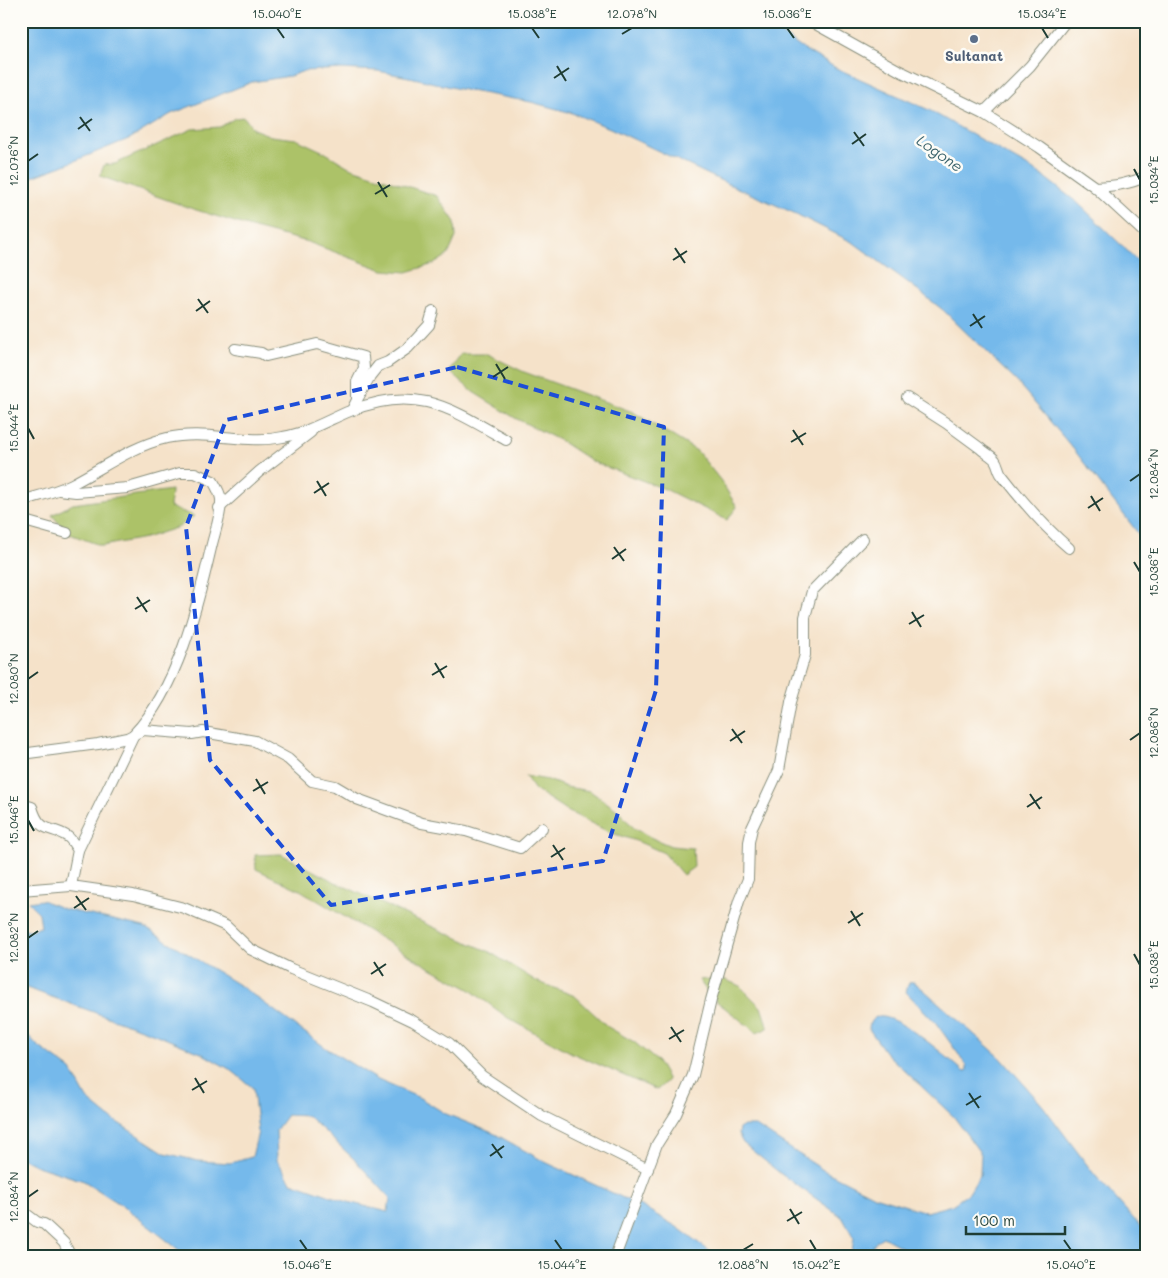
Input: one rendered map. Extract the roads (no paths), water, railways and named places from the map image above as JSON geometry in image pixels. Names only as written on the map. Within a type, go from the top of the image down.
[{"type":"street","points":[[810,21],[900,70],[984,112],[1039,147],[1095,187],[1147,235]]},
{"type":"street","points":[[984,112],[1030,66],[1066,21]]},
{"type":"street","points":[[1095,187],[1133,183],[1147,176]]},
{"type":"street","points":[[352,410],[370,376],[378,366],[388,362],[408,348],[429,325],[433,311]]},
{"type":"street","points":[[236,349],[261,353],[266,356],[317,344],[363,356],[364,368],[358,382],[357,400]]},
{"type":"street","points":[[907,398],[993,457],[999,472],[1020,499],[1069,548]]},
{"type":"street","points":[[21,501],[60,490],[136,448],[167,438],[200,434],[264,439],[282,438],[300,433],[352,410],[394,400],[423,400],[450,409],[506,440]]},
{"type":"street","points":[[219,508],[260,471],[301,441],[317,426]]},
{"type":"street","points":[[60,490],[76,492],[128,488],[180,473],[194,473],[213,481],[221,498],[201,591],[187,634],[159,699],[146,721],[134,734],[78,850],[71,886]]},
{"type":"street","points":[[21,520],[67,532]]},
{"type":"street","points":[[615,1257],[657,1144],[676,1114],[693,1075],[711,1000],[748,879],[749,842],[752,828],[779,770],[791,702],[805,655],[805,617],[812,592],[863,539]]},
{"type":"street","points":[[21,754],[98,744],[127,738],[143,730],[192,734],[203,732],[255,741],[288,759],[312,781],[335,786],[356,799],[422,823],[466,831],[520,848],[542,828]]},
{"type":"street","points":[[21,804],[32,807],[35,818],[44,828],[68,837],[78,850]]},
{"type":"street","points":[[21,890],[71,886],[133,895],[184,908],[226,926],[250,949],[291,969],[373,1002],[413,1021],[449,1043],[482,1076],[542,1116],[648,1169]]},
{"type":"street","points":[[21,1210],[37,1222],[44,1224],[64,1244],[71,1257]]},
{"type":"water","name":"Logone","points":[[21,21],[764,21],[800,47],[836,68],[929,110],[1039,173],[1079,204],[1147,270],[1147,545],[1075,451],[1017,382],[943,310],[854,243],[794,213],[610,128],[572,113],[531,102],[459,89],[378,71],[342,69],[304,71],[290,76],[252,82],[171,114],[131,138],[21,181]]},
{"type":"water","points":[[42,900],[64,909],[144,927],[242,987],[326,1048],[378,1080],[420,1098],[446,1114],[495,1134],[545,1162],[643,1207],[677,1227],[712,1253],[725,1257],[188,1257],[123,1206],[84,1181],[37,1166],[21,1158],[21,1028],[38,1046],[71,1070],[87,1099],[109,1117],[165,1153],[198,1161],[230,1163],[252,1157],[258,1132],[253,1088],[231,1070],[201,1053],[152,1033],[21,986],[21,929],[28,931],[41,927],[39,913],[28,902]],"holes":[[[287,1115],[308,1116],[355,1160],[390,1198],[388,1212],[348,1202],[291,1182],[277,1160],[276,1130]]]},
{"type":"water","points":[[910,982],[914,982],[925,991],[1001,1058],[1043,1106],[1094,1174],[1147,1234],[1147,1257],[920,1257],[883,1237],[874,1245],[868,1257],[851,1257],[854,1238],[842,1217],[781,1174],[743,1143],[738,1134],[739,1129],[744,1126],[756,1126],[823,1170],[874,1196],[926,1212],[952,1205],[969,1193],[980,1175],[981,1154],[954,1117],[886,1053],[869,1029],[873,1019],[883,1017],[897,1022],[914,1032],[964,1072],[967,1071],[967,1066],[936,1023],[906,992]]},
{"type":"place","name":"Sultanat","points":[[974,39]]}]
